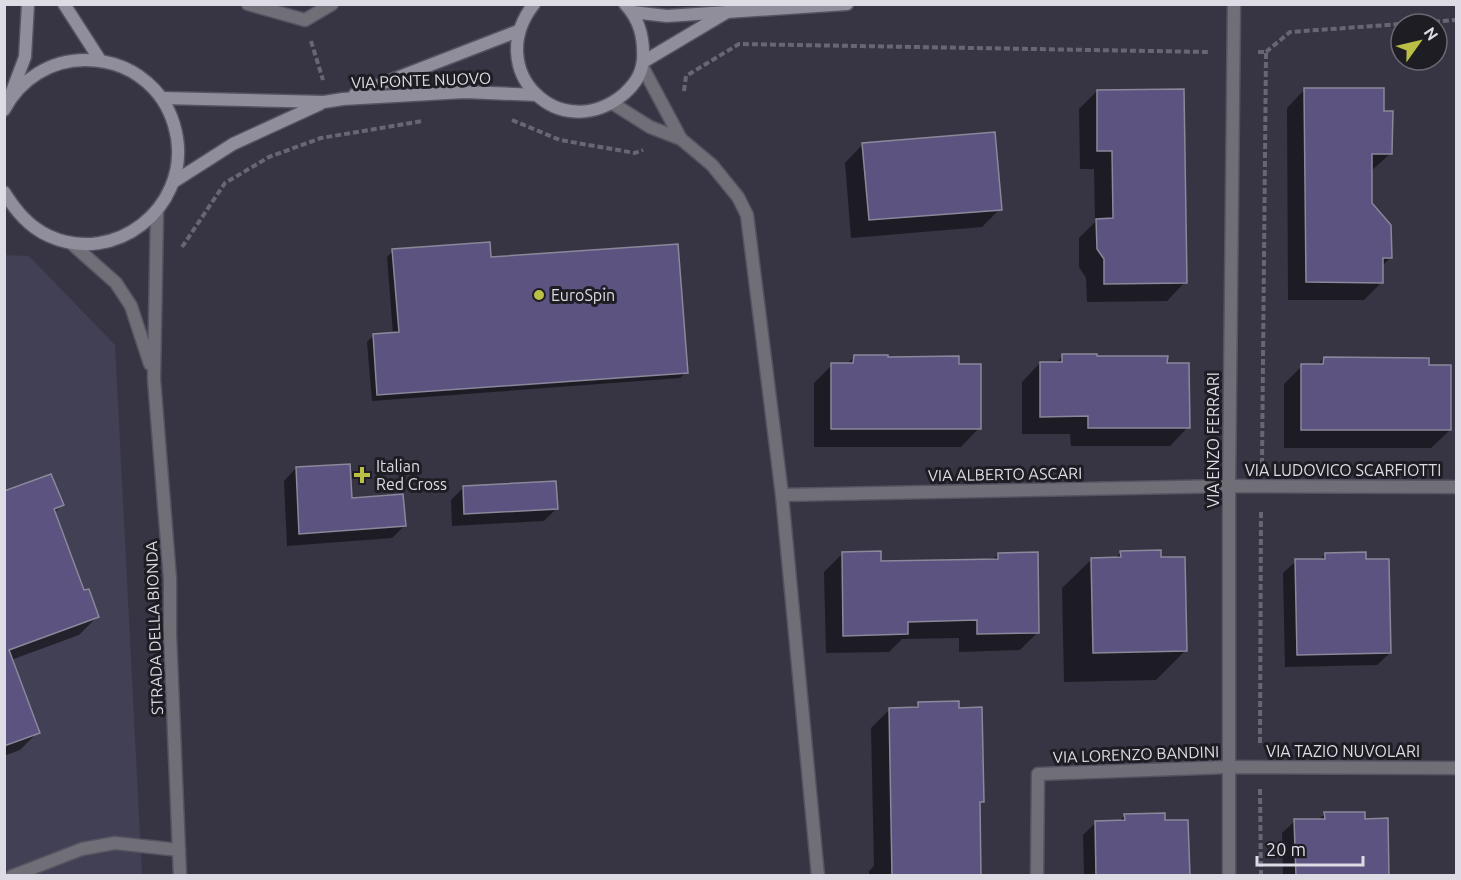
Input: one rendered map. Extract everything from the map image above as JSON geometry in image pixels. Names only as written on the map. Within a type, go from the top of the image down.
[{"type":"street","points":[[7,106],[25,57],[28,4]]},
{"type":"street","points":[[63,4],[100,60]]},
{"type":"street","points":[[248,4],[305,20],[332,4]]},
{"type":"street","name":"VIA PONTE NUOVO","points":[[534,4],[519,31],[516,49],[526,82],[537,95],[552,105],[569,111],[586,112],[604,108],[628,90],[640,75],[643,64]]},
{"type":"street","points":[[628,8],[667,16],[847,4]]},
{"type":"street","name":"VIA ENZO FERRARI","points":[[1229,876],[1229,486],[1234,4]]},
{"type":"street","points":[[628,8],[640,27],[644,45],[643,64],[681,139]]},
{"type":"street","points":[[643,64],[730,10]]},
{"type":"street","name":"VIA PONTE NUOVO","points":[[343,99],[519,31]]},
{"type":"street","name":"VIA PONTE NUOVO","points":[[4,192],[10,210],[50,236],[71,243],[102,243],[132,232],[157,213],[175,181],[179,152],[175,124],[162,98],[145,80],[124,67],[100,60],[74,60],[48,67],[26,82],[7,106]]},
{"type":"street","name":"VIA PONTE NUOVO","points":[[162,98],[324,102],[465,92],[537,95]]},
{"type":"street","name":"VIA PONTE NUOVO","points":[[175,181],[233,144],[324,102]]},
{"type":"street","points":[[612,103],[650,127],[681,139],[712,165],[738,197],[747,215],[782,495],[818,876]]},
{"type":"street","name":"STRADA DELLA BIONDA","points":[[157,213],[154,379],[170,579],[170,635],[180,876]]},
{"type":"street","name":"STRADA DELLA BIONDA","points":[[71,243],[116,283],[131,306],[140,328],[154,379]]},
{"type":"street","name":"VIA LUDOVICO SCARFIOTTI","points":[[1229,486],[1456,487]]},
{"type":"street","name":"VIA ALBERTO ASCARI","points":[[782,495],[1229,486]]},
{"type":"street","name":"VIA TAZIO NUVOLARI","points":[[1229,767],[1456,768]]},
{"type":"street","name":"VIA LORENZO BANDINI","points":[[1037,876],[1038,774],[1229,767]]},
{"type":"street","points":[[12,876],[82,849],[115,843],[180,850]]},
{"type":"path","points":[[683,96],[686,76],[739,44],[1266,52],[1290,32],[1389,25]]},
{"type":"path","points":[[1261,876],[1266,52]]},
{"type":"path","points":[[508,119],[560,140],[635,153],[681,139]]},
{"type":"path","points":[[176,256],[225,183],[269,157],[321,138],[425,121]]},
{"type":"shaded area","points":[[4,255],[29,256],[115,345],[142,875],[5,876]]},
{"type":"building","points":[[1304,88],[1384,88],[1384,111],[1393,111],[1392,154],[1372,154],[1372,203],[1391,225],[1392,258],[1383,258],[1383,283],[1306,282]]},
{"type":"building","points":[[1184,89],[1187,283],[1104,284],[1104,259],[1097,249],[1096,219],[1113,218],[1112,151],[1097,151],[1097,90]]},
{"type":"building","points":[[995,132],[1002,210],[869,220],[862,143]]},
{"type":"building","name":"EuroSpin","points":[[490,242],[491,257],[678,244],[688,373],[377,395],[373,334],[399,332],[392,249]]},
{"type":"building","points":[[1062,354],[1168,356],[1167,363],[1189,363],[1190,428],[1088,428],[1088,416],[1040,417],[1040,362],[1062,362]]},
{"type":"building","points":[[854,355],[959,356],[959,364],[981,364],[981,429],[831,429],[831,363],[853,363]]},
{"type":"building","points":[[1324,357],[1429,358],[1429,365],[1451,365],[1451,430],[1301,430],[1301,364],[1323,364]]},
{"type":"building","points":[[350,464],[352,498],[403,494],[406,526],[299,534],[296,467]]},
{"type":"building","points":[[51,474],[64,505],[54,509],[84,590],[89,589],[99,617],[9,650],[40,733],[4,746],[4,491]]},
{"type":"building","points":[[556,481],[558,509],[464,514],[463,486]]},
{"type":"building","points":[[1161,550],[1161,557],[1185,557],[1187,651],[1093,653],[1091,558],[1121,557],[1120,551]]},
{"type":"building","points":[[881,551],[881,561],[998,559],[998,553],[1038,552],[1039,633],[977,634],[977,620],[908,622],[908,634],[843,636],[842,552]]},
{"type":"building","points":[[1366,552],[1366,559],[1389,559],[1391,653],[1297,655],[1295,559],[1325,559],[1325,553]]},
{"type":"building","points":[[959,701],[959,708],[982,707],[984,802],[980,802],[981,876],[892,876],[889,708],[918,707],[918,702]]},
{"type":"building","points":[[1324,812],[1365,812],[1365,819],[1388,818],[1389,876],[1296,876],[1294,819],[1325,819]]},
{"type":"building","points":[[1165,813],[1165,820],[1188,820],[1190,876],[1096,876],[1095,821],[1125,820],[1124,814]]},
{"type":"place","name":"EuroSpin","points":[[539,295]]},
{"type":"place","name":"Italian Red Cross","points":[[362,475]]}]
